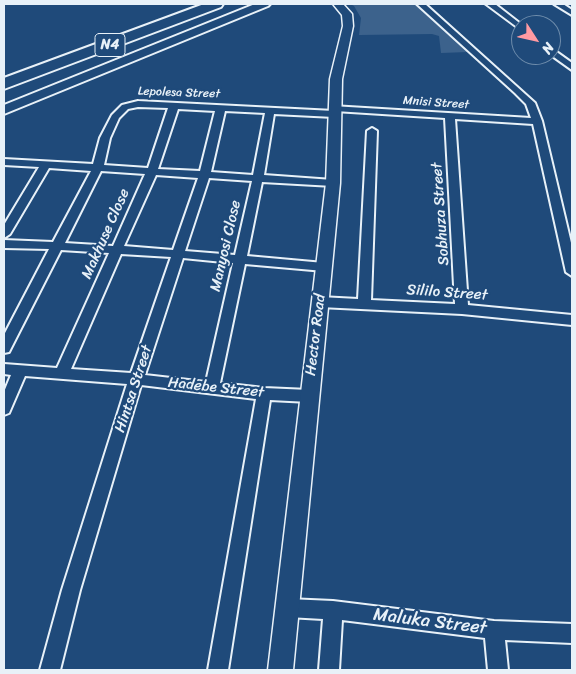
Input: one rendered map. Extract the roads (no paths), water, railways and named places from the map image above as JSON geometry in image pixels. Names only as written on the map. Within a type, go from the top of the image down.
[{"type":"highway","name":"N4","points":[[56,48],[176,4]]},
{"type":"highway","name":"N4","points":[[4,84],[216,4]]},
{"type":"main road","points":[[4,110],[264,4]]},
{"type":"street","name":"Hector Road","points":[[280,670],[333,183],[336,80],[348,26],[347,14],[338,4]]},
{"type":"street","points":[[421,4],[518,90],[530,103],[572,272]]},
{"type":"street","points":[[490,4],[511,20]]},
{"type":"street","points":[[558,4],[572,14]]},
{"type":"street","points":[[561,59],[572,67]]},
{"type":"street","name":"Lepolesa Street","points":[[4,348],[59,246],[98,167],[105,138],[120,111],[131,104],[270,111],[334,111]]},
{"type":"street","name":"Makhuse Close","points":[[62,373],[152,171],[174,106]]},
{"type":"street","name":"Hintsa Street","points":[[50,670],[71,590],[136,379],[180,254],[205,174],[221,108]]},
{"type":"street","name":"Manyosi Close","points":[[212,388],[258,178],[270,111]]},
{"type":"street","name":"Mnisi Street","points":[[334,111],[536,121]]},
{"type":"street","name":"Sobhuza Street","points":[[450,116],[462,309]]},
{"type":"street","points":[[364,304],[372,131]]},
{"type":"street","points":[[4,162],[333,183]]},
{"type":"street","points":[[4,234],[46,165]]},
{"type":"street","points":[[4,244],[180,254],[324,267]]},
{"type":"street","name":"Sililo Street","points":[[320,302],[462,309],[572,320]]},
{"type":"street","name":"Hadebe Street","points":[[4,369],[136,379],[264,394],[309,396]]},
{"type":"street","points":[[4,409],[20,370]]},
{"type":"street","points":[[218,670],[264,394]]},
{"type":"street","name":"Maluka Street","points":[[288,608],[333,610],[494,630],[572,634]]},
{"type":"street","points":[[330,670],[333,610]]},
{"type":"street","points":[[494,630],[498,670]]}]
